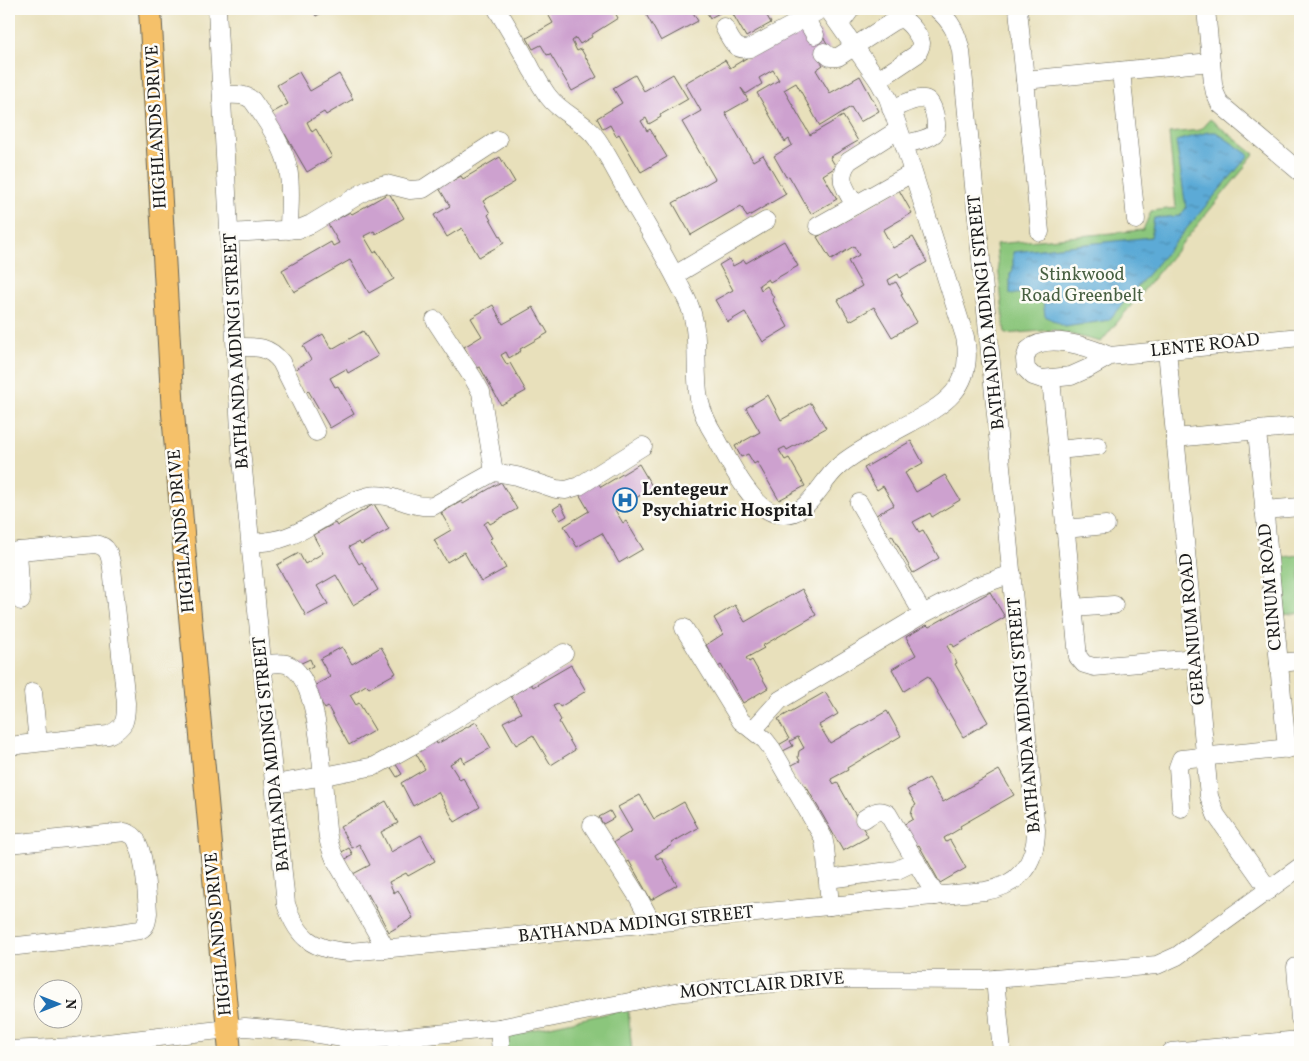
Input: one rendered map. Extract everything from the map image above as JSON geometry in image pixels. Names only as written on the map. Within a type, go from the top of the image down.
[{"type":"main road","name":"HIGHLANDS DRIVE","points":[[150,9],[173,413],[230,1052]]},
{"type":"street","name":"BATHANDA MDINGI STREET","points":[[217,9],[241,449],[286,904],[292,921],[299,933],[307,940],[321,948],[350,952],[985,892],[1004,886],[1020,874],[1032,858],[1035,849],[1036,830],[961,51],[955,30],[951,23],[937,9]]},
{"type":"street","name":"BATHANDA MDINGI STREET","points":[[497,9],[548,96],[561,111],[596,137],[675,275],[693,311],[699,401],[713,433],[751,495],[765,510],[778,514],[799,511],[810,502],[837,467],[848,458],[944,403],[959,388],[965,375],[968,356],[965,338],[891,109],[878,80],[828,9]]},
{"type":"street","points":[[724,27],[734,45],[744,50],[822,9]]},
{"type":"street","points":[[840,24],[851,9]]},
{"type":"street","points":[[1018,9],[1040,232]]},
{"type":"street","points":[[1206,9],[1215,93],[1220,104],[1298,164]]},
{"type":"street","points":[[806,18],[815,35]]},
{"type":"street","points":[[824,52],[834,58],[838,57],[898,20],[906,21],[921,42],[917,54],[878,80]]},
{"type":"street","points":[[1025,80],[1211,62]]},
{"type":"street","points":[[1121,71],[1136,220]]},
{"type":"street","points":[[222,95],[240,95],[252,100],[285,156],[290,188],[289,230]]},
{"type":"street","points":[[855,205],[842,184],[842,173],[849,161],[901,137],[930,137],[936,132],[937,125],[932,106],[926,99],[918,99],[891,109]]},
{"type":"street","points":[[229,233],[299,229],[311,224],[367,190],[386,184],[410,190],[422,189],[498,140]]},
{"type":"street","points":[[818,226],[912,173]]},
{"type":"street","points":[[675,275],[766,221]]},
{"type":"street","points":[[435,320],[480,392],[494,472]]},
{"type":"street","name":"LENTE ROAD","points":[[1110,356],[1082,346],[1056,342],[1035,345],[1028,350],[1025,364],[1026,369],[1037,378],[1061,378],[1080,372],[1110,356],[1300,337]]},
{"type":"street","points":[[236,347],[257,347],[274,353],[281,362],[316,432]]},
{"type":"street","name":"GERANIUM ROAD","points":[[1166,350],[1209,796],[1213,809],[1269,890]]},
{"type":"street","points":[[1051,378],[1078,657],[1088,667],[1196,658]]},
{"type":"street","points":[[1175,438],[1300,426]]},
{"type":"street","name":"CRINUM ROAD","points":[[1257,430],[1278,663],[1293,748]]},
{"type":"street","points":[[251,544],[289,536],[347,504],[371,496],[380,495],[425,508],[433,506],[494,472],[517,476],[556,489],[566,490],[579,486],[643,446]]},
{"type":"street","points":[[1058,450],[1098,446]]},
{"type":"street","points":[[859,503],[923,614]]},
{"type":"street","name":"CRINUM ROAD","points":[[1264,510],[1300,507]]},
{"type":"street","points":[[1065,529],[1106,525]]},
{"type":"street","points":[[9,746],[108,734],[120,730],[124,724],[126,702],[112,568],[110,555],[102,545],[95,544],[13,552],[21,600]]},
{"type":"street","points":[[753,730],[780,700],[923,614],[976,586],[1012,574]]},
{"type":"street","points":[[1073,608],[1114,604]]},
{"type":"street","points":[[684,628],[741,721],[765,740],[772,749],[823,837],[830,906]]},
{"type":"street","points":[[275,784],[375,766],[420,741],[564,653]]},
{"type":"street","name":"CRINUM ROAD","points":[[1278,663],[1300,661]]},
{"type":"street","points":[[263,665],[285,664],[295,670],[309,691],[314,708],[324,776],[328,837],[335,859],[386,949]]},
{"type":"street","points":[[33,692],[38,742]]},
{"type":"street","points":[[1181,808],[1179,762],[1181,759],[1293,748]]},
{"type":"street","points":[[864,819],[876,811],[888,814],[936,896]]},
{"type":"street","points":[[592,825],[638,897],[652,924]]},
{"type":"street","points":[[9,844],[125,832],[132,834],[141,850],[148,913],[144,928],[140,930],[9,947]]},
{"type":"street","points":[[828,879],[898,870],[916,861]]},
{"type":"street","name":"MONTCLAIR DRIVE","points":[[9,1050],[74,1047],[227,1028],[262,1028],[406,1045],[674,993],[811,979],[995,979],[1149,966],[1165,963],[1177,956],[1300,868]]},
{"type":"street","points":[[1296,967],[1300,1019]]},
{"type":"street","points":[[995,979],[1002,1052]]},
{"type":"street","points":[[499,1028],[501,1052]]},
{"type":"street","points":[[1177,1052],[1260,1048],[1300,1040]]},
{"type":"green space","name":"Stinkwood Road Greenbelt","points":[[1210,119],[1254,154],[1101,342],[1053,330],[1005,334],[996,244],[1143,230],[1151,211],[1176,208],[1169,133],[1200,130]]},
{"type":"green space","points":[[1300,555],[1300,613],[1282,615],[1276,558]]},
{"type":"green space","points":[[628,1009],[632,1052],[507,1052],[508,1040],[513,1034]]},
{"type":"water","name":"Stinkwood Road Greenbelt","points":[[1208,132],[1216,132],[1249,155],[1109,320],[1065,327],[1045,316],[1042,293],[1010,294],[1013,252],[1151,237],[1154,218],[1180,216],[1186,208],[1176,141]]},
{"type":"building","points":[[312,9],[329,9],[316,16]]},
{"type":"building","points":[[545,9],[613,9],[618,18],[580,44],[576,38],[572,41],[577,51],[581,49],[597,77],[572,91],[550,54],[547,55],[541,45],[533,49],[527,38],[553,23]]},
{"type":"building","points":[[643,9],[691,9],[698,21],[661,41]]},
{"type":"building","points":[[705,9],[727,9],[710,18]]},
{"type":"building","points":[[730,9],[763,9],[771,23],[746,37]]},
{"type":"building","points":[[801,25],[820,32],[830,48],[817,56],[823,65],[816,70],[830,93],[860,76],[879,111],[860,122],[851,107],[820,126],[796,83],[784,90],[810,135],[843,116],[858,141],[830,157],[836,167],[823,175],[837,199],[811,214],[789,176],[786,177],[774,156],[792,145],[789,139],[785,142],[757,93],[779,80],[773,70],[759,78],[762,84],[746,94],[741,88],[748,100],[725,113],[753,161],[763,155],[786,194],[747,217],[741,206],[691,235],[673,203],[715,179],[682,122],[701,111],[685,83],[725,60],[730,68]]},
{"type":"building","points":[[299,72],[310,91],[339,74],[353,99],[326,115],[324,112],[307,122],[312,132],[316,129],[332,157],[307,172],[285,134],[282,136],[270,114],[288,104],[277,85]]},
{"type":"building","points":[[673,74],[688,99],[660,115],[661,117],[649,124],[646,118],[641,121],[647,131],[650,129],[667,157],[641,172],[619,134],[616,136],[610,125],[603,129],[597,118],[622,103],[613,88],[635,75],[644,91]]},
{"type":"building","points":[[500,157],[515,182],[483,201],[490,213],[488,215],[504,243],[479,257],[462,228],[447,237],[434,215],[450,206],[439,188],[461,176],[463,179]]},
{"type":"building","points":[[899,190],[912,213],[883,230],[893,248],[913,237],[927,262],[900,278],[898,274],[888,280],[890,285],[896,282],[903,294],[901,295],[917,322],[892,337],[874,307],[850,321],[838,300],[862,286],[848,261],[859,255],[854,246],[831,260],[817,237]]},
{"type":"building","points":[[389,193],[404,218],[376,234],[374,231],[364,236],[374,253],[377,251],[394,279],[369,293],[350,260],[294,292],[282,270],[331,242],[333,246],[339,243],[328,224],[350,212],[352,214]]},
{"type":"building","points":[[784,241],[798,266],[770,282],[768,279],[759,285],[761,290],[767,286],[788,327],[763,342],[745,312],[728,322],[715,300],[733,290],[719,265],[729,259],[733,266],[744,260],[746,263]]},
{"type":"building","points":[[493,305],[503,324],[533,307],[548,333],[520,349],[521,351],[509,358],[506,352],[501,355],[507,365],[510,363],[526,391],[501,405],[480,367],[476,369],[464,347],[482,336],[471,318]]},
{"type":"building","points":[[363,331],[378,356],[348,373],[346,369],[330,378],[335,387],[338,386],[354,414],[330,428],[294,370],[311,360],[303,346],[323,334],[332,349]]},
{"type":"building","points":[[768,395],[781,420],[811,403],[826,428],[787,450],[785,447],[779,450],[785,460],[789,458],[805,486],[779,500],[757,462],[754,464],[748,454],[741,457],[735,446],[760,432],[746,408]]},
{"type":"building","points":[[911,441],[923,463],[905,473],[916,492],[945,475],[960,500],[932,517],[930,513],[913,522],[919,532],[923,530],[939,558],[913,573],[892,535],[889,537],[876,515],[894,505],[883,486],[877,490],[864,468]]},
{"type":"building","points":[[639,464],[653,488],[615,510],[623,523],[626,521],[643,549],[619,563],[602,533],[577,547],[564,526],[589,511],[578,492],[597,481],[601,487]]},
{"type":"building","points":[[501,482],[517,509],[490,524],[488,521],[484,524],[492,538],[489,539],[506,568],[481,582],[464,552],[447,562],[434,540],[451,530],[441,513],[462,501],[463,504]]},
{"type":"building","points":[[374,504],[389,529],[361,545],[359,542],[349,547],[359,564],[362,562],[378,590],[353,605],[336,575],[317,586],[328,604],[306,616],[277,565],[299,553],[305,564],[323,553],[313,535],[335,523],[337,526]]},
{"type":"building","points":[[561,504],[567,516],[560,520],[553,509]]},
{"type":"building","points":[[802,589],[816,615],[762,646],[764,648],[746,658],[749,662],[752,660],[768,688],[743,703],[721,665],[718,667],[706,645],[723,634],[714,618],[735,605],[745,622]]},
{"type":"building","points":[[990,592],[1005,617],[954,647],[952,643],[947,646],[957,663],[955,664],[988,722],[963,737],[928,676],[904,691],[892,669],[916,655],[906,637],[927,625],[929,627]]},
{"type":"building","points":[[342,647],[352,664],[381,647],[396,673],[369,688],[366,685],[350,695],[356,705],[359,703],[375,730],[349,745],[328,707],[325,709],[312,687],[330,677],[320,659]]},
{"type":"building","points":[[310,659],[313,666],[302,671],[299,664]]},
{"type":"building","points":[[571,665],[586,691],[560,707],[558,704],[553,706],[561,720],[559,722],[575,750],[551,765],[533,735],[516,745],[503,722],[521,713],[511,696],[531,684],[533,687]]},
{"type":"building","points":[[825,692],[838,714],[819,725],[830,743],[887,711],[901,736],[831,779],[834,784],[837,782],[868,837],[843,851],[806,786],[802,788],[790,766],[800,761],[798,757],[799,751],[804,748],[798,737],[790,741],[793,746],[781,752],[777,746],[789,739],[778,719]]},
{"type":"building","points":[[476,722],[491,748],[464,763],[462,757],[450,764],[460,780],[463,778],[480,807],[455,822],[438,792],[413,806],[401,783],[425,769],[415,752],[436,741],[437,744]]},
{"type":"building","points":[[395,763],[402,774],[397,777],[390,766]]},
{"type":"building","points":[[999,770],[1014,795],[960,826],[961,828],[944,838],[946,842],[950,840],[966,868],[940,883],[919,845],[915,847],[903,825],[913,819],[911,815],[913,807],[916,805],[907,790],[929,778],[943,802]]},
{"type":"building","points":[[640,795],[654,819],[684,802],[698,828],[671,843],[672,845],[655,855],[657,859],[661,857],[677,885],[651,900],[629,861],[626,863],[614,842],[632,831],[618,807]]},
{"type":"building","points":[[386,801],[398,823],[381,832],[391,852],[421,835],[435,861],[408,876],[406,873],[389,882],[394,893],[398,890],[413,918],[389,932],[368,894],[365,896],[353,874],[370,865],[359,844],[352,848],[340,827]]},
{"type":"building","points":[[610,811],[614,818],[603,824],[599,817]]},
{"type":"building","points":[[349,848],[353,855],[342,861],[338,854]]},
{"type":"place","name":"Lentegeur Psychiatric Hospital","points":[[625,500]]}]
